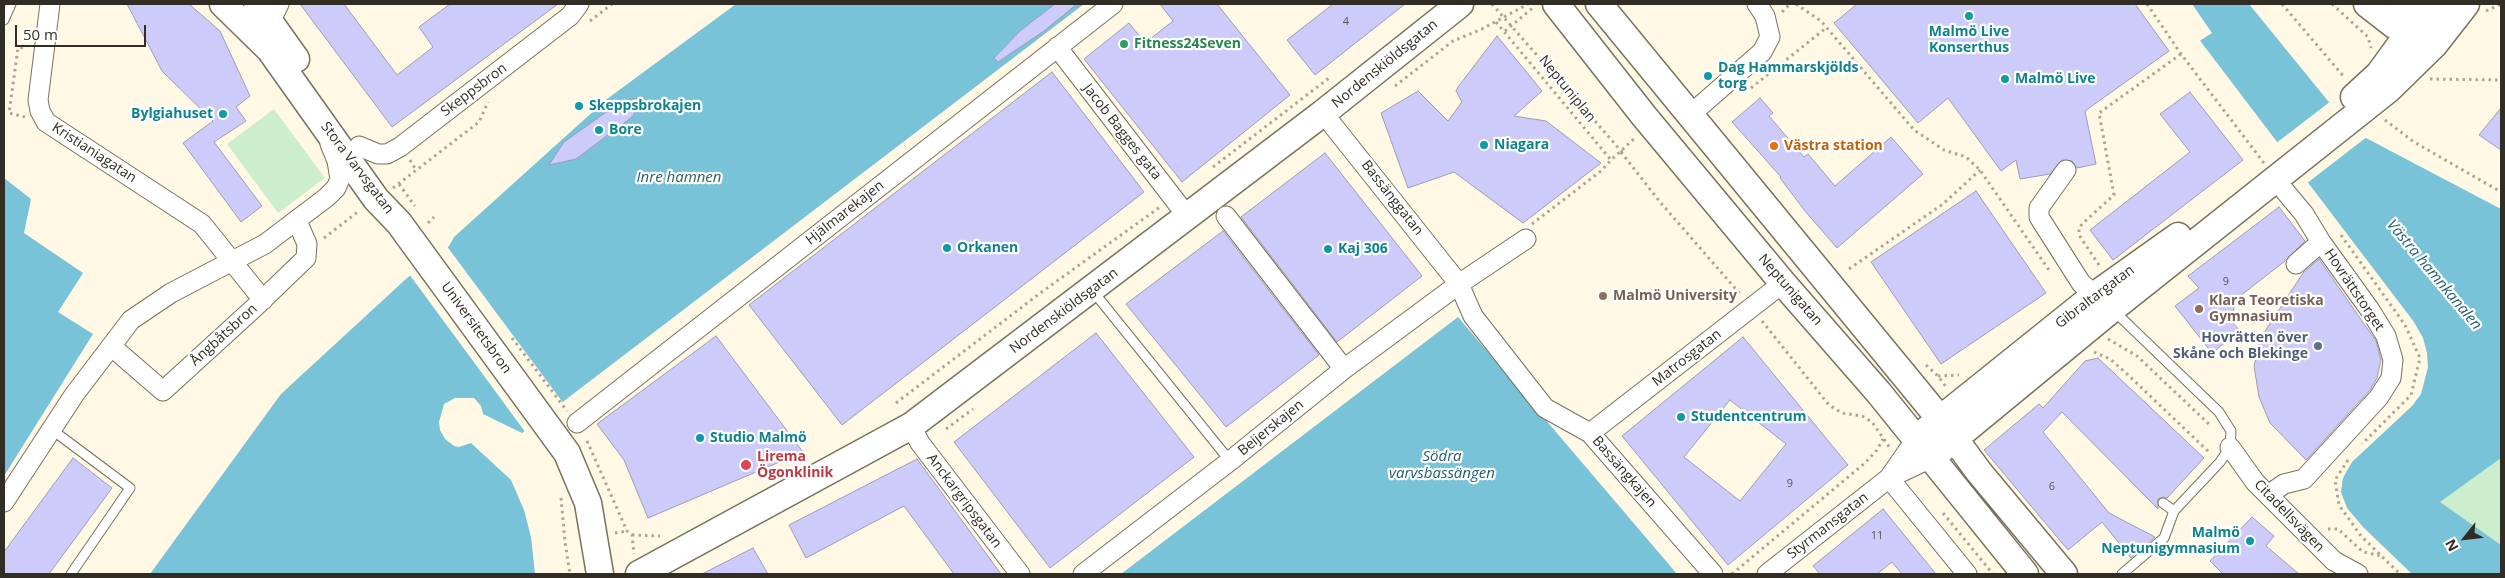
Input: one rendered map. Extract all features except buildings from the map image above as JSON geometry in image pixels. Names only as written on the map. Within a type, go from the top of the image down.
[{"type":"street","name":"Kristianiagatan","points":[[50,4],[38,100],[40,112],[46,122],[202,224],[263,300]]},
{"type":"street","name":"Stora Varvsgatan","points":[[223,4],[270,50],[317,115],[383,194]]},
{"type":"street","name":"Skeppsbron","points":[[358,146],[378,154],[387,154],[400,147],[570,16],[579,4]]},
{"type":"street","name":"Hjälmarekajen","points":[[559,426],[1113,4]]},
{"type":"street","name":"Nordenskiöldsgatan","points":[[639,574],[911,426],[1092,290],[1180,207],[1323,113],[1460,4]]},
{"type":"street","points":[[1600,4],[1947,428],[1978,472],[2064,574]]},
{"type":"street","points":[[1691,114],[1762,52],[1770,36],[1765,16],[1757,4]]},
{"type":"street","points":[[2403,4],[2417,8],[2433,4]]},
{"type":"street","name":"Neptunigatan","points":[[1546,5],[1644,116],[1783,283],[1880,393],[2025,574]]},
{"type":"street","points":[[2363,106],[2379,74],[2383,52],[2390,33],[2379,7]]},
{"type":"street","points":[[2379,7],[2412,32],[2421,70]]},
{"type":"street","points":[[2383,52],[2412,32],[2427,32],[2443,27],[2453,9]]},
{"type":"street","points":[[2363,106],[2421,70],[2453,9]]},
{"type":"street","name":"Stora Varvsgatan","points":[[268,10],[358,146],[399,223]]},
{"type":"street","name":"Jacob Bagges gata","points":[[1056,47],[1180,207]]},
{"type":"street","name":"Gibraltargatan","points":[[1923,448],[2103,302],[2363,106]]},
{"type":"street","name":"Bassänggatan","points":[[1323,113],[1460,284]]},
{"type":"street","points":[[4,502],[51,429],[131,320],[171,293],[265,244],[297,221],[336,188],[340,179],[337,161],[317,115]]},
{"type":"street","points":[[2066,170],[2039,208],[2039,218],[2078,280],[2103,302]]},
{"type":"street","name":"Hovrättstorget","points":[[2268,495],[2284,484],[2304,479],[2379,397],[2391,378],[2393,360],[2386,336],[2370,310],[2321,242],[2279,171]]},
{"type":"street","points":[[1226,216],[1344,368]]},
{"type":"street","points":[[297,221],[307,244]]},
{"type":"street","name":"Universitetsbron","points":[[399,223],[423,256],[559,426]]},
{"type":"street","name":"Beijerskajen","points":[[1083,574],[1230,461],[1344,368],[1526,239]]},
{"type":"street","points":[[2296,264],[2321,242]]},
{"type":"street","name":"Ångbåtsbron","points":[[111,346],[163,391],[306,258],[307,244]]},
{"type":"street","name":"Matrosgatan","points":[[1590,433],[1783,283]]},
{"type":"street","name":"Bassängkajen","points":[[1460,284],[1473,316],[1545,408],[1590,433],[1713,574]]},
{"type":"street","points":[[559,426],[567,453],[588,503],[600,574]]},
{"type":"street","name":"Anckargripsgatan","points":[[911,426],[920,443],[1020,574]]},
{"type":"street","name":"Styrmansgatan","points":[[1767,574],[1889,478],[1923,448]]},
{"type":"street","name":"Citadellsvägen","points":[[2225,454],[2334,561],[2358,574]]},
{"type":"street","points":[[1889,478],[1967,574]]},
{"type":"lane","points":[[4,20],[11,4]]},
{"type":"lane","points":[[1092,290],[1230,461]]},
{"type":"lane","points":[[2103,302],[2219,412],[2231,431],[2225,454],[2174,511],[2164,538],[2122,574]]},
{"type":"lane","points":[[51,429],[130,488],[71,574]]},
{"type":"lane","points":[[2163,503],[2174,511]]},
{"type":"path","points":[[589,21],[612,4]]},
{"type":"path","points":[[1492,4],[1622,152]]},
{"type":"path","points":[[1462,37],[1504,18],[1528,4]]},
{"type":"path","points":[[1796,4],[1827,27],[1914,130],[1944,150],[1966,157],[1980,170],[2053,275]]},
{"type":"path","points":[[2147,4],[2182,54],[2279,171]]},
{"type":"path","points":[[2282,4],[2363,106],[2414,142],[2501,192]]},
{"type":"path","points":[[2332,4],[2383,52]]},
{"type":"path","points":[[1505,31],[1546,5]]},
{"type":"path","name":"Neptuniplan","points":[[1496,22],[1611,160]]},
{"type":"path","points":[[1750,89],[1827,27]]},
{"type":"path","points":[[2099,265],[2079,234],[2079,228],[2114,195],[2099,113],[2182,54]]},
{"type":"path","points":[[2421,70],[2501,80]]},
{"type":"path","points":[[1210,169],[1333,75]]},
{"type":"path","points":[[307,244],[319,241],[479,122],[490,95]]},
{"type":"path","points":[[1526,239],[1528,228],[1601,171],[1641,131]]},
{"type":"path","points":[[1849,269],[1943,204],[1980,170]]},
{"type":"path","points":[[896,403],[1043,291],[1180,207]]},
{"type":"path","points":[[428,223],[434,216]]},
{"type":"path","points":[[2107,339],[2137,356],[2222,437],[2225,454]]},
{"type":"path","points":[[2086,349],[2110,359],[2225,454]]},
{"type":"path","points":[[1938,376],[1944,385]]},
{"type":"path","points":[[559,426],[593,452],[627,532]]},
{"type":"path","points":[[1876,427],[1888,446]]},
{"type":"path","points":[[1732,574],[1865,463],[1877,450],[1883,438]]},
{"type":"path","points":[[560,490],[570,574]]},
{"type":"path","points":[[1938,507],[1993,574]]},
{"type":"path","points":[[2301,528],[2338,529],[2363,552],[2382,557]]},
{"type":"path","points":[[632,535],[660,537],[668,533]]},
{"type":"green space","points":[[274,109],[325,178],[278,213],[227,144]]},
{"type":"green space","points":[[2501,458],[2501,545],[2439,502]]},
{"type":"water","name":"Inre hamnen","points":[[736,4],[1084,4],[522,433],[483,414],[481,406],[474,398],[455,398],[444,404],[439,422],[440,430],[445,439],[454,446],[459,447],[471,443],[511,480],[524,510],[531,537],[535,574],[150,574],[281,394],[407,278],[449,246],[454,237],[607,99]]},
{"type":"water","name":"Västra hamnkanalen","points":[[2178,4],[2249,4],[2328,101],[2366,138],[2501,209],[2501,458],[2440,502],[2501,545],[2501,574],[2412,574],[2363,527],[2347,508],[2341,492],[2343,478],[2352,462],[2412,406],[2421,394],[2428,367],[2423,338],[2414,322],[2198,38],[2201,35]]},
{"type":"water","points":[[4,178],[31,199],[24,233],[83,273],[58,312],[93,334],[4,476]]},
{"type":"water","name":"Södra varvsbassängen","points":[[1458,317],[1677,574],[1121,574]]},
{"type":"pier","points":[[2176,4],[2192,4],[2212,33],[2198,42],[2196,38],[2198,35]]},
{"type":"pier","points":[[2331,101],[2368,136],[2306,184],[2275,144]]},
{"type":"pier","points":[[446,245],[564,404],[526,433],[409,274]]},
{"type":"place","name":"Malmö Live Konserthus","points":[[1969,16]]},
{"type":"place","name":"Fitness24Seven","points":[[1124,44]]},
{"type":"place","name":"Dag Hammarskjölds torg","points":[[1708,76]]},
{"type":"place","name":"Malmö Live","points":[[2005,79]]},
{"type":"place","name":"Skeppsbrokajen","points":[[579,106]]},
{"type":"place","name":"Bylgiahuset","points":[[223,114]]},
{"type":"place","name":"Bore","points":[[599,130]]},
{"type":"place","name":"Niagara","points":[[1484,145]]},
{"type":"place","name":"Västra station","points":[[1774,146]]},
{"type":"place","name":"Orkanen","points":[[947,248]]},
{"type":"place","name":"Kaj 306","points":[[1328,249]]},
{"type":"place","name":"Malmö University","points":[[1603,296]]},
{"type":"place","name":"Klara Teoretiska Gymnasium","points":[[2199,309]]},
{"type":"place","name":"Hovrätten över Skåne och Blekinge","points":[[2318,346]]},
{"type":"place","name":"Studentcentrum","points":[[1681,417]]},
{"type":"place","name":"Studio Malmö","points":[[700,438]]},
{"type":"place","name":"Lirema Ögonklinik","points":[[746,465]]},
{"type":"place","name":"Malmö Neptunigymnasium","points":[[2250,541]]}]
